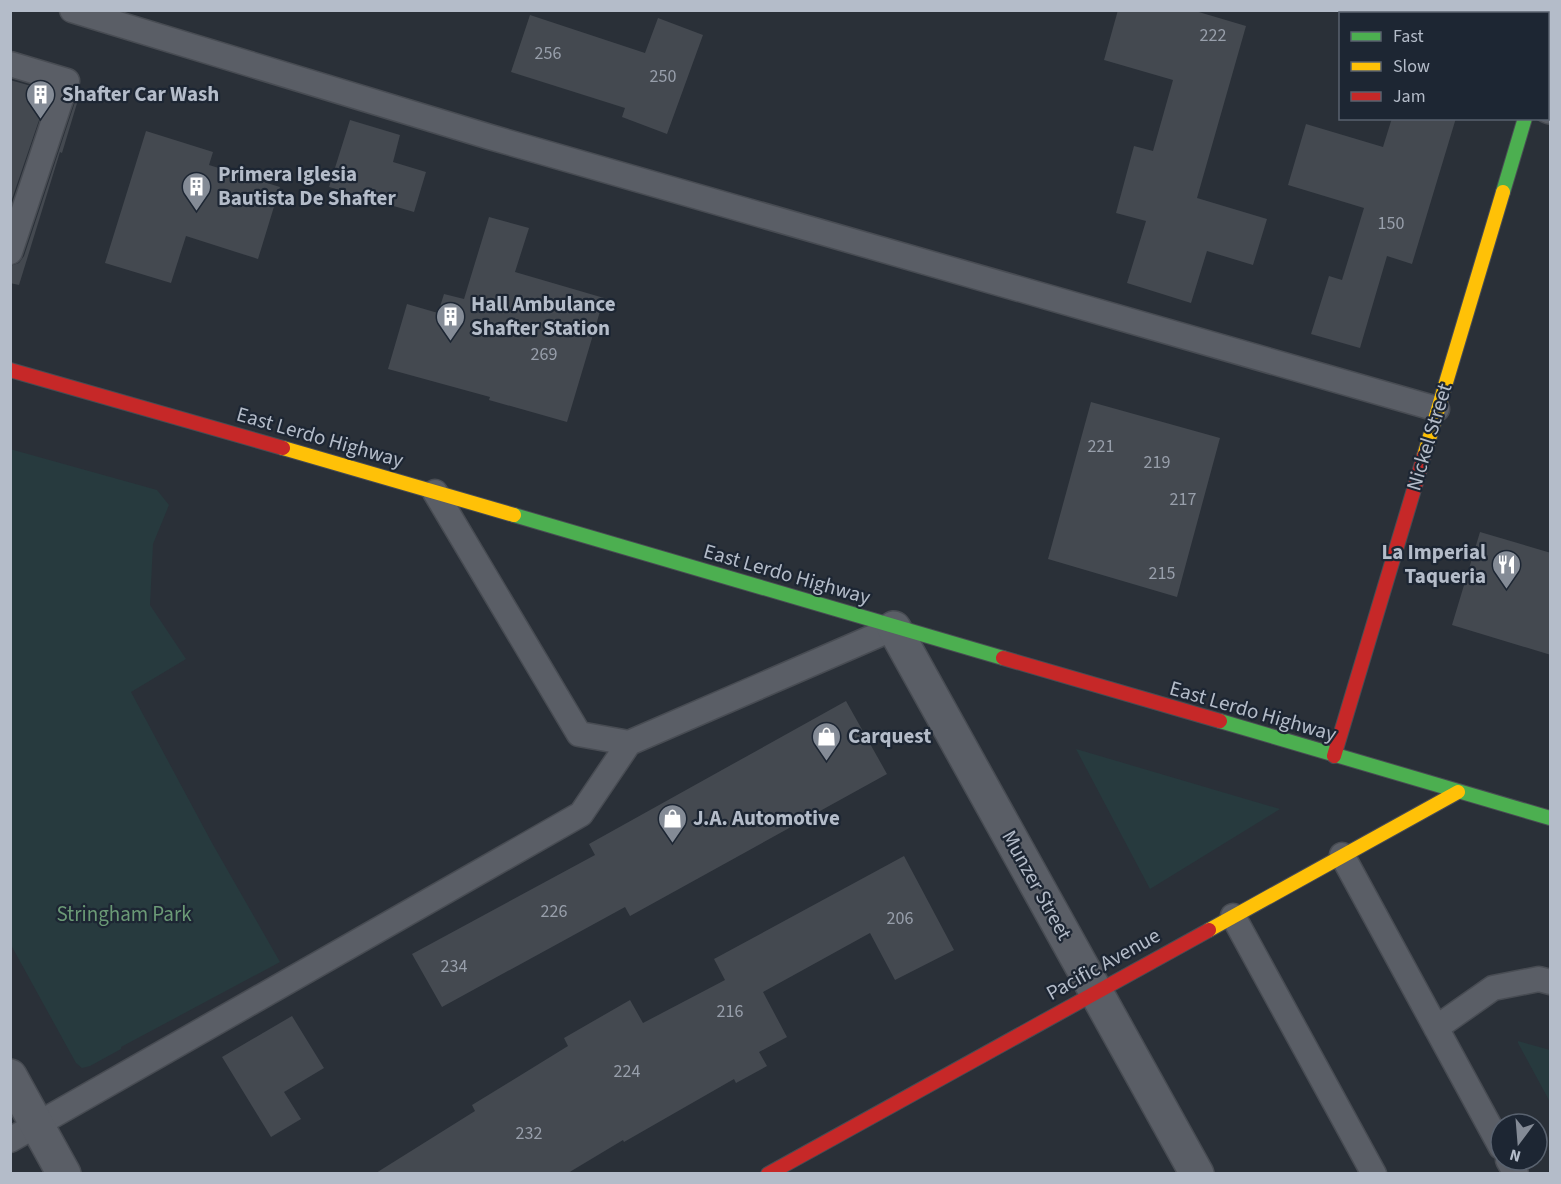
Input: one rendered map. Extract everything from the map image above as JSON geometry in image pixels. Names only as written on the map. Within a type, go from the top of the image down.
[{"type":"main road","name":"Nickel Street","points":[[1334,756],[1524,120]]},
{"type":"main road","name":"East Lerdo Highway","points":[[10,370],[1551,818]]},
{"type":"main road","name":"Pacific Avenue","points":[[768,1173],[1458,792]]},
{"type":"street","name":"Munzer Street","points":[[894,628],[1197,1173]]},
{"type":"street","points":[[10,1076],[24,1133],[64,1173]]},
{"type":"lane","points":[[72,10],[490,137],[1437,409]]},
{"type":"lane","points":[[10,64],[67,81],[10,252]]},
{"type":"lane","points":[[435,492],[579,734],[629,743]]},
{"type":"lane","points":[[24,1133],[581,814],[629,743],[894,628]]},
{"type":"lane","points":[[1342,855],[1489,1125]]},
{"type":"lane","points":[[1233,916],[1374,1173]]},
{"type":"lane","points":[[1436,1028],[1493,988],[1539,979],[1551,982]]},
{"type":"green space","name":"Stringham Park","points":[[10,449],[157,490],[169,505],[153,544],[150,605],[186,659],[131,692],[212,843],[280,962],[90,1066],[82,1068],[76,1063],[11,945]]},
{"type":"green space","points":[[1076,749],[1280,809],[1150,889]]},
{"type":"green space","points":[[1518,1041],[1550,1050],[1550,1102],[1518,1043]]},
{"type":"building","points":[[1118,10],[1192,10],[1246,26],[1197,198],[1267,219],[1253,265],[1207,251],[1191,303],[1127,283],[1146,221],[1116,213],[1134,146],[1153,151],[1173,80],[1104,60]]},
{"type":"building","points":[[530,15],[645,53],[658,18],[703,35],[667,134],[622,117],[625,108],[511,72]]},
{"type":"building","points":[[10,80],[49,91],[10,205]]},
{"type":"building","points":[[76,99],[78,100],[62,153],[60,152],[19,285],[10,283],[10,266],[19,263],[24,256]]},
{"type":"building","points":[[350,120],[400,135],[393,162],[426,172],[414,212],[329,187]]},
{"type":"building","points":[[1391,120],[1455,120],[1412,264],[1387,256],[1360,348],[1311,334],[1329,276],[1342,280],[1364,208],[1288,185],[1306,124],[1383,147]]},
{"type":"building","name":"Primera Iglesia Bautista De Shafter","points":[[146,131],[213,152],[209,165],[280,187],[258,259],[186,236],[171,283],[105,263]]},
{"type":"building","points":[[489,217],[529,228],[515,272],[604,298],[567,422],[489,400],[490,397],[388,369],[407,304],[438,313],[444,294],[464,299]]},
{"type":"building","points":[[1091,402],[1220,438],[1177,597],[1048,559]]},
{"type":"building","name":"La Imperial Taqueria","points":[[1480,532],[1551,553],[1551,655],[1452,625]]},
{"type":"building","points":[[846,701],[887,774],[630,916],[625,907],[442,1007],[412,954],[595,855],[589,844]]},
{"type":"building","points":[[904,856],[954,950],[895,980],[870,933],[763,992],[787,1037],[759,1052],[767,1066],[736,1083],[734,1079],[568,1173],[376,1173],[475,1111],[472,1105],[568,1046],[564,1038],[630,1000],[643,1023],[725,980],[714,959]]},
{"type":"building","points":[[292,1016],[324,1068],[284,1092],[301,1119],[271,1137],[222,1057]]},
{"type":"traffic: fast","points":[[1503,192],[1524,120]]},
{"type":"traffic: fast","points":[[514,515],[1003,658]]},
{"type":"traffic: fast","points":[[1220,721],[1550,818]]},
{"type":"traffic: slow","points":[[1424,456],[1503,192]]},
{"type":"traffic: slow","points":[[283,448],[514,515]]},
{"type":"traffic: slow","points":[[1209,930],[1458,792]]},
{"type":"traffic: jam","points":[[10,370],[283,448]]},
{"type":"traffic: jam","points":[[1334,756],[1424,456]]},
{"type":"traffic: jam","points":[[1003,658],[1220,721]]},
{"type":"traffic: jam","points":[[768,1174],[1209,930]]},
{"type":"place","name":"Shafter Car Wash","points":[[41,120]]},
{"type":"place","name":"Primera Iglesia Bautista De Shafter","points":[[197,212]]},
{"type":"place","name":"Hall Ambulance Shafter Station","points":[[450,342]]},
{"type":"place","name":"La Imperial Taqueria","points":[[1507,590]]},
{"type":"place","name":"Carquest","points":[[827,762]]},
{"type":"place","name":"J.A. Automotive","points":[[672,844]]}]
